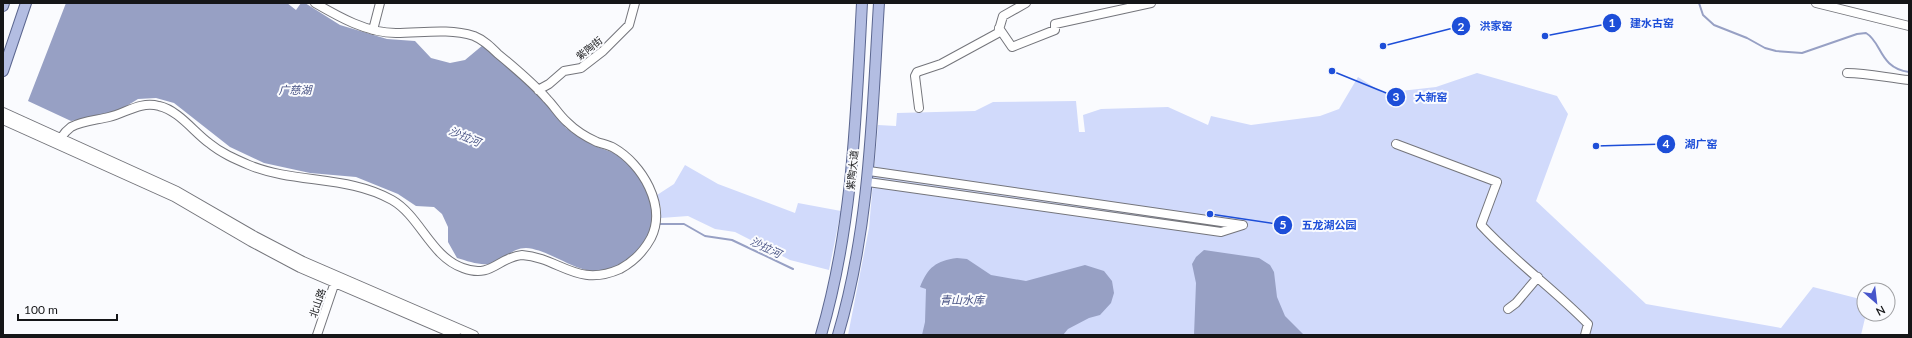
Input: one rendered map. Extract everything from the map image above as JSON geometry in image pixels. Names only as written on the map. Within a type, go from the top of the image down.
[{"type":"main road","points":[[3,71],[26,3]]},
{"type":"main road","name":"紫陶大道","points":[[821,335],[834,285],[848,212],[854,146],[862,3]]},
{"type":"main road","name":"紫陶大道","points":[[838,335],[855,266],[868,182],[878,3]]},
{"type":"street","points":[[61,138],[66,131],[75,125],[112,117],[140,106],[159,106],[177,116],[202,138],[223,153],[250,165],[288,176],[357,186],[387,197],[402,207],[445,258],[458,266],[475,271],[488,270],[513,256],[522,255],[581,275],[600,276],[612,272],[631,262],[642,252],[652,236],[656,220],[656,208],[653,195],[643,177],[633,164],[614,148],[595,141],[576,129],[560,115],[538,90],[486,43],[473,36],[442,31],[397,33],[373,30],[345,20],[314,3]]},
{"type":"street","points":[[373,30],[380,3]]},
{"type":"street","name":"紫陶街","points":[[538,90],[549,84],[564,71],[581,68],[603,51],[629,25],[635,3]]},
{"type":"street","points":[[919,108],[915,76],[917,72],[941,64],[992,37],[998,33],[1003,16],[1026,3]]},
{"type":"street","points":[[999,28],[1012,47],[1055,30],[1055,24],[1151,3]]},
{"type":"street","points":[[1816,3],[1909,26]]},
{"type":"street","points":[[1847,73],[1864,73],[1892,79],[1909,80]]},
{"type":"street","points":[[3,112],[177,191],[254,236],[336,280],[474,335]]},
{"type":"street","points":[[3,120],[174,197],[251,242],[456,335]]},
{"type":"street","points":[[1396,144],[1497,182],[1481,225],[1496,242],[1568,303],[1588,324],[1585,335]]},
{"type":"street","points":[[868,182],[1221,232],[1242,225],[869,171]]},
{"type":"street","points":[[1508,308],[1516,303],[1538,277]]},
{"type":"street","name":"北山路","points":[[317,335],[336,280]]},
{"type":"shaded area","points":[[1477,73],[1557,96],[1568,114],[1536,201],[1646,304],[1781,328],[1813,287],[1856,298],[1856,322],[1864,322],[1861,335],[848,335],[869,228],[878,125],[896,126],[897,113],[975,111],[993,102],[1076,101],[1079,132],[1085,132],[1083,115],[1101,109],[1168,107],[1208,125],[1211,116],[1251,125],[1320,116],[1339,109],[1358,77],[1383,93],[1436,87]]},
{"type":"shaded area","points":[[685,165],[718,184],[795,213],[798,203],[841,211],[829,270],[790,260],[735,232],[715,229],[688,216],[661,218],[661,208],[657,195],[674,184]]},
{"type":"water","name":"广慈湖","points":[[66,3],[287,3],[296,10],[301,3],[305,3],[340,25],[387,39],[415,41],[431,58],[450,63],[465,60],[483,45],[529,85],[552,108],[566,128],[595,146],[614,153],[631,166],[647,188],[657,217],[649,239],[646,245],[635,257],[619,266],[602,271],[579,268],[541,251],[526,248],[515,251],[494,263],[473,263],[457,258],[448,242],[448,227],[442,214],[434,207],[416,206],[398,194],[356,177],[310,173],[264,163],[230,147],[174,103],[156,98],[138,99],[115,113],[71,121],[28,101]]},
{"type":"water","points":[[1204,250],[1259,258],[1270,265],[1274,272],[1277,297],[1285,316],[1304,335],[1194,335],[1196,283],[1192,264],[1196,257]]},
{"type":"water","name":"青山水库","points":[[957,258],[967,259],[991,275],[1026,281],[1085,265],[1104,271],[1112,281],[1114,293],[1111,303],[1100,315],[1089,318],[1068,329],[1063,335],[922,335],[925,322],[926,289],[920,287],[923,280],[926,274],[938,263]]},
{"type":"waterway","points":[[1699,3],[1703,15],[1714,25],[1747,38],[1765,48],[1776,51],[1802,53],[1857,34],[1866,33],[1875,42],[1886,60],[1899,70],[1909,72]]},
{"type":"waterway","name":"沙拉河","points":[[657,224],[684,224],[705,236],[732,240],[793,269]]},
{"type":"place","name":"建水古窑","points":[[1545,36]]},
{"type":"place","name":"洪家窑","points":[[1383,46]]},
{"type":"place","name":"大新窑","points":[[1332,71]]},
{"type":"place","name":"湖广窑","points":[[1596,146]]},
{"type":"place","name":"五龙湖公园","points":[[1210,214]]}]
